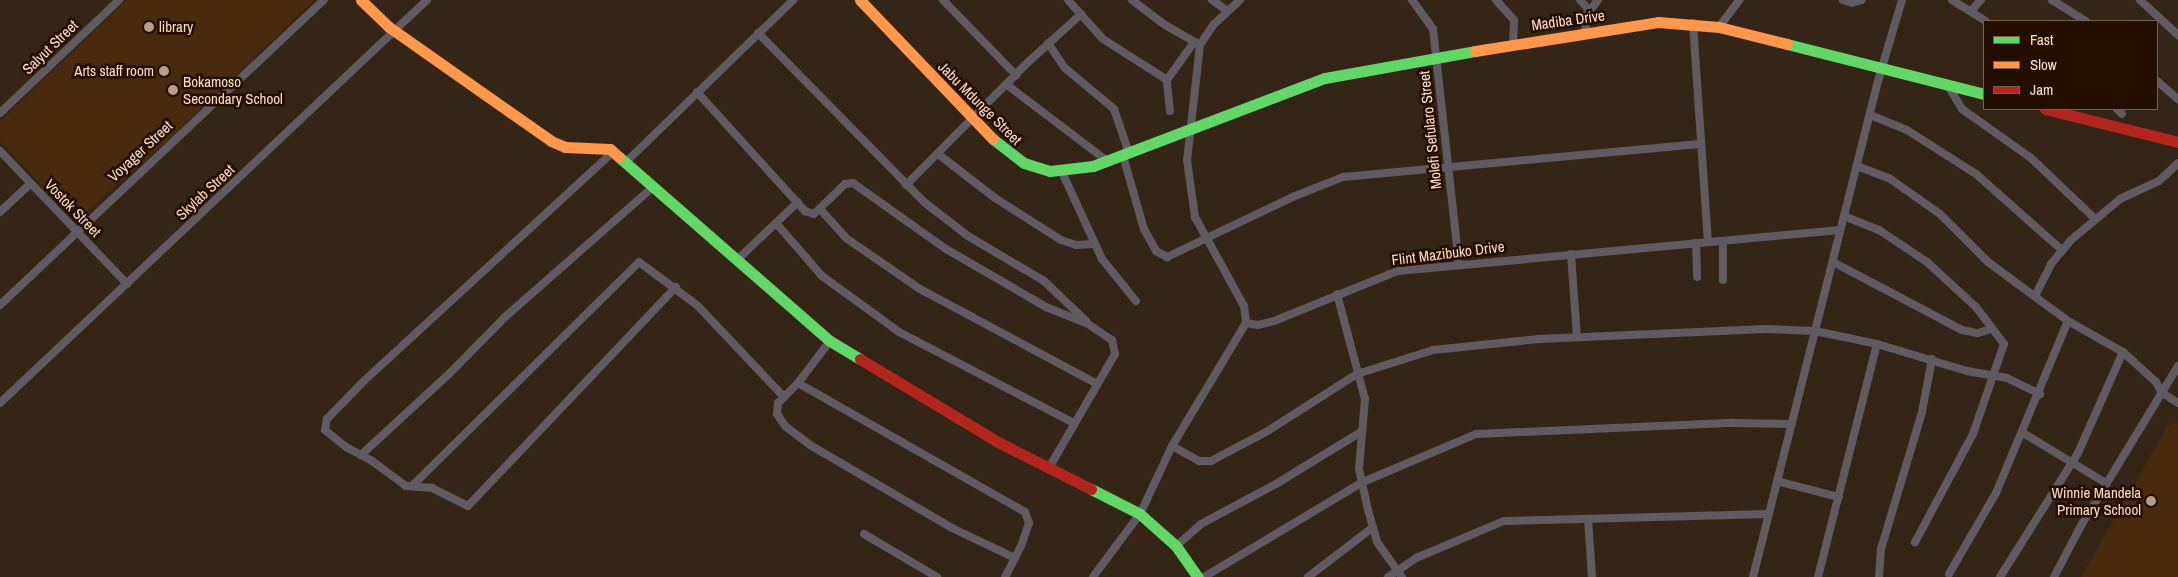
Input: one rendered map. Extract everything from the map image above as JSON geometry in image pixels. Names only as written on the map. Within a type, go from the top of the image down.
[{"type":"street","name":"Salyut Street","points":[[0,113],[119,0]]},
{"type":"street","name":"Voyager Street","points":[[0,305],[76,230],[324,0]]},
{"type":"street","points":[[361,0],[395,31],[551,142],[572,147],[602,146],[614,151],[830,341],[928,401],[1049,468],[1140,514],[1176,546],[1198,577]]},
{"type":"street","name":"Skylab Street","points":[[0,403],[428,0]]},
{"type":"street","points":[[626,162],[793,0]]},
{"type":"street","name":"Jabu Mdunge Street","points":[[860,0],[973,120],[1014,158],[1034,168],[1062,172],[1107,161],[1190,130]]},
{"type":"street","points":[[943,0],[1016,75]]},
{"type":"street","points":[[1068,0],[1108,42],[1167,80]]},
{"type":"street","points":[[1132,0],[1165,25],[1197,43]]},
{"type":"street","points":[[1212,0],[1228,11]]},
{"type":"street","points":[[1170,111],[1167,80],[1209,29],[1240,0]]},
{"type":"street","name":"Molefi Sefularo Street","points":[[1412,0],[1432,26],[1459,264]]},
{"type":"street","points":[[1496,0],[1514,20],[1513,44]]},
{"type":"street","points":[[1580,0],[1589,10]]},
{"type":"street","points":[[1585,32],[1589,10],[1598,0]]},
{"type":"street","points":[[1719,27],[1740,0]]},
{"type":"street","points":[[1843,0],[1852,3],[1862,0]]},
{"type":"street","points":[[1753,577],[1840,230],[1882,68],[1902,0]]},
{"type":"street","points":[[1952,0],[1984,20]]},
{"type":"street","points":[[1970,11],[1981,0]]},
{"type":"street","points":[[2052,0],[2084,20]]},
{"type":"street","points":[[2140,0],[2178,35]]},
{"type":"street","points":[[906,185],[1016,75],[1081,14]]},
{"type":"street","name":"Madiba Drive","points":[[1190,130],[1325,78],[1513,44],[1658,22],[1692,23],[1719,27],[1983,94]]},
{"type":"street","points":[[1692,23],[1699,144],[1708,241]]},
{"type":"street","points":[[758,33],[906,185],[963,232],[1044,281],[1088,324],[1112,340],[1116,349],[1049,468]]},
{"type":"street","points":[[1093,577],[1140,514],[1172,446],[1246,323],[1244,306],[1204,239],[1195,217],[1191,195],[1188,160],[1197,43]]},
{"type":"street","points":[[1048,44],[1065,68],[1114,109],[1126,154],[1137,209],[1156,251],[1162,256],[1172,256],[1315,187],[1343,177],[1699,144]]},
{"type":"street","points":[[2158,82],[2178,99]]},
{"type":"street","points":[[1947,84],[1962,109],[2031,158],[2095,219]]},
{"type":"street","points":[[1007,85],[1107,161]]},
{"type":"street","points":[[697,92],[811,214],[820,209],[845,184],[853,183],[967,261],[1046,307],[1088,324]]},
{"type":"street","points":[[2049,110],[2178,142]]},
{"type":"street","points":[[1870,115],[1907,130],[1976,174],[2062,250]]},
{"type":"street","points":[[614,151],[560,198],[327,419],[324,424],[328,433],[406,486],[432,488],[458,503],[471,504],[676,287]]},
{"type":"street","name":"Vostok Street","points":[[0,152],[127,284]]},
{"type":"street","points":[[938,154],[995,198],[1061,240],[1076,245],[1094,244]]},
{"type":"street","points":[[2035,296],[2051,264],[2062,250],[2095,219],[2134,190],[2168,176],[2178,163]]},
{"type":"street","points":[[1857,166],[1889,178],[1940,214],[1988,262],[2068,321],[2123,352],[2156,382],[2161,392],[2178,403]]},
{"type":"street","points":[[1062,172],[1094,244],[1110,272],[1136,301]]},
{"type":"street","points":[[0,212],[30,184]]},
{"type":"street","points":[[361,455],[504,317],[654,186]]},
{"type":"street","points":[[737,260],[798,202]]},
{"type":"street","points":[[820,209],[846,238],[928,294],[1097,384]]},
{"type":"street","points":[[1844,216],[1879,230],[1927,262],[1976,307],[2004,344],[1990,376],[1973,434],[1915,542]]},
{"type":"street","points":[[776,223],[822,276],[900,332],[1074,424]]},
{"type":"street","name":"Flint Mazibuko Drive","points":[[1246,323],[1266,323],[1398,271],[1840,230]]},
{"type":"street","points":[[1723,241],[1723,280]]},
{"type":"street","points":[[1696,242],[1697,277]]},
{"type":"street","points":[[1571,254],[1577,337]]},
{"type":"street","points":[[1833,262],[1962,330],[1978,333],[1991,329]]},
{"type":"street","points":[[412,486],[636,263],[645,265],[676,287],[784,397]]},
{"type":"street","points":[[1337,294],[1364,399],[1359,468],[1372,528],[1384,556],[1402,577]]},
{"type":"street","points":[[1949,574],[1996,493],[2040,394],[2068,321]]},
{"type":"street","points":[[1172,446],[1199,461],[1211,461],[1266,432],[1357,374],[1433,350],[1577,337],[1766,329],[1815,331],[1877,344],[1990,376],[2007,378],[2040,394]]},
{"type":"street","points":[[830,341],[798,383],[776,406],[777,414],[800,438],[952,528],[1015,558]]},
{"type":"street","points":[[1818,577],[1877,344]]},
{"type":"street","points":[[2000,577],[2074,462],[2123,352]]},
{"type":"street","points":[[1880,577],[1881,549],[1922,412],[1932,359]]},
{"type":"street","points":[[2054,577],[2106,483],[2178,366]]},
{"type":"street","points":[[798,383],[1025,512],[1029,523],[1005,577]]},
{"type":"street","points":[[1204,577],[1363,482],[1476,434],[1733,423],[1792,424]]},
{"type":"street","points":[[1176,546],[1202,524],[1276,484],[1361,432]]},
{"type":"street","points":[[2023,433],[2106,483]]},
{"type":"street","points":[[1777,481],[1839,497]]},
{"type":"street","points":[[1388,577],[1396,570],[1504,521],[1769,514]]},
{"type":"street","points":[[1588,519],[1592,577]]},
{"type":"street","points":[[1308,577],[1372,528]]},
{"type":"street","points":[[864,534],[937,577]]},
{"type":"shaded area","points":[[127,0],[314,0],[170,139],[76,221],[0,142],[0,121]]},
{"type":"shaded area","name":"Winnie Mandela Primary School","points":[[2178,423],[2178,577],[2081,577],[2168,425]]},
{"type":"traffic: fast","points":[[1787,44],[1983,94]]},
{"type":"traffic: fast","points":[[993,139],[1024,163],[1050,171],[1093,166],[1325,78],[1475,51]]},
{"type":"traffic: fast","points":[[619,157],[830,341],[860,359]]},
{"type":"traffic: fast","points":[[1091,489],[1140,514],[1176,546],[1198,577]]},
{"type":"traffic: slow","points":[[361,0],[389,27],[551,141],[565,147],[610,149],[619,157]]},
{"type":"traffic: slow","points":[[860,0],[993,139]]},
{"type":"traffic: slow","points":[[1475,51],[1658,22],[1719,27],[1787,44]]},
{"type":"traffic: jam","points":[[2049,110],[2178,142]]},
{"type":"traffic: jam","points":[[860,359],[1000,443],[1091,489]]},
{"type":"place","name":"library","points":[[149,27]]},
{"type":"place","name":"Arts staff room","points":[[164,71]]},
{"type":"place","name":"Bokamoso Secondary School","points":[[173,90]]},
{"type":"place","name":"Winnie Mandela Primary School","points":[[2151,501]]}]
